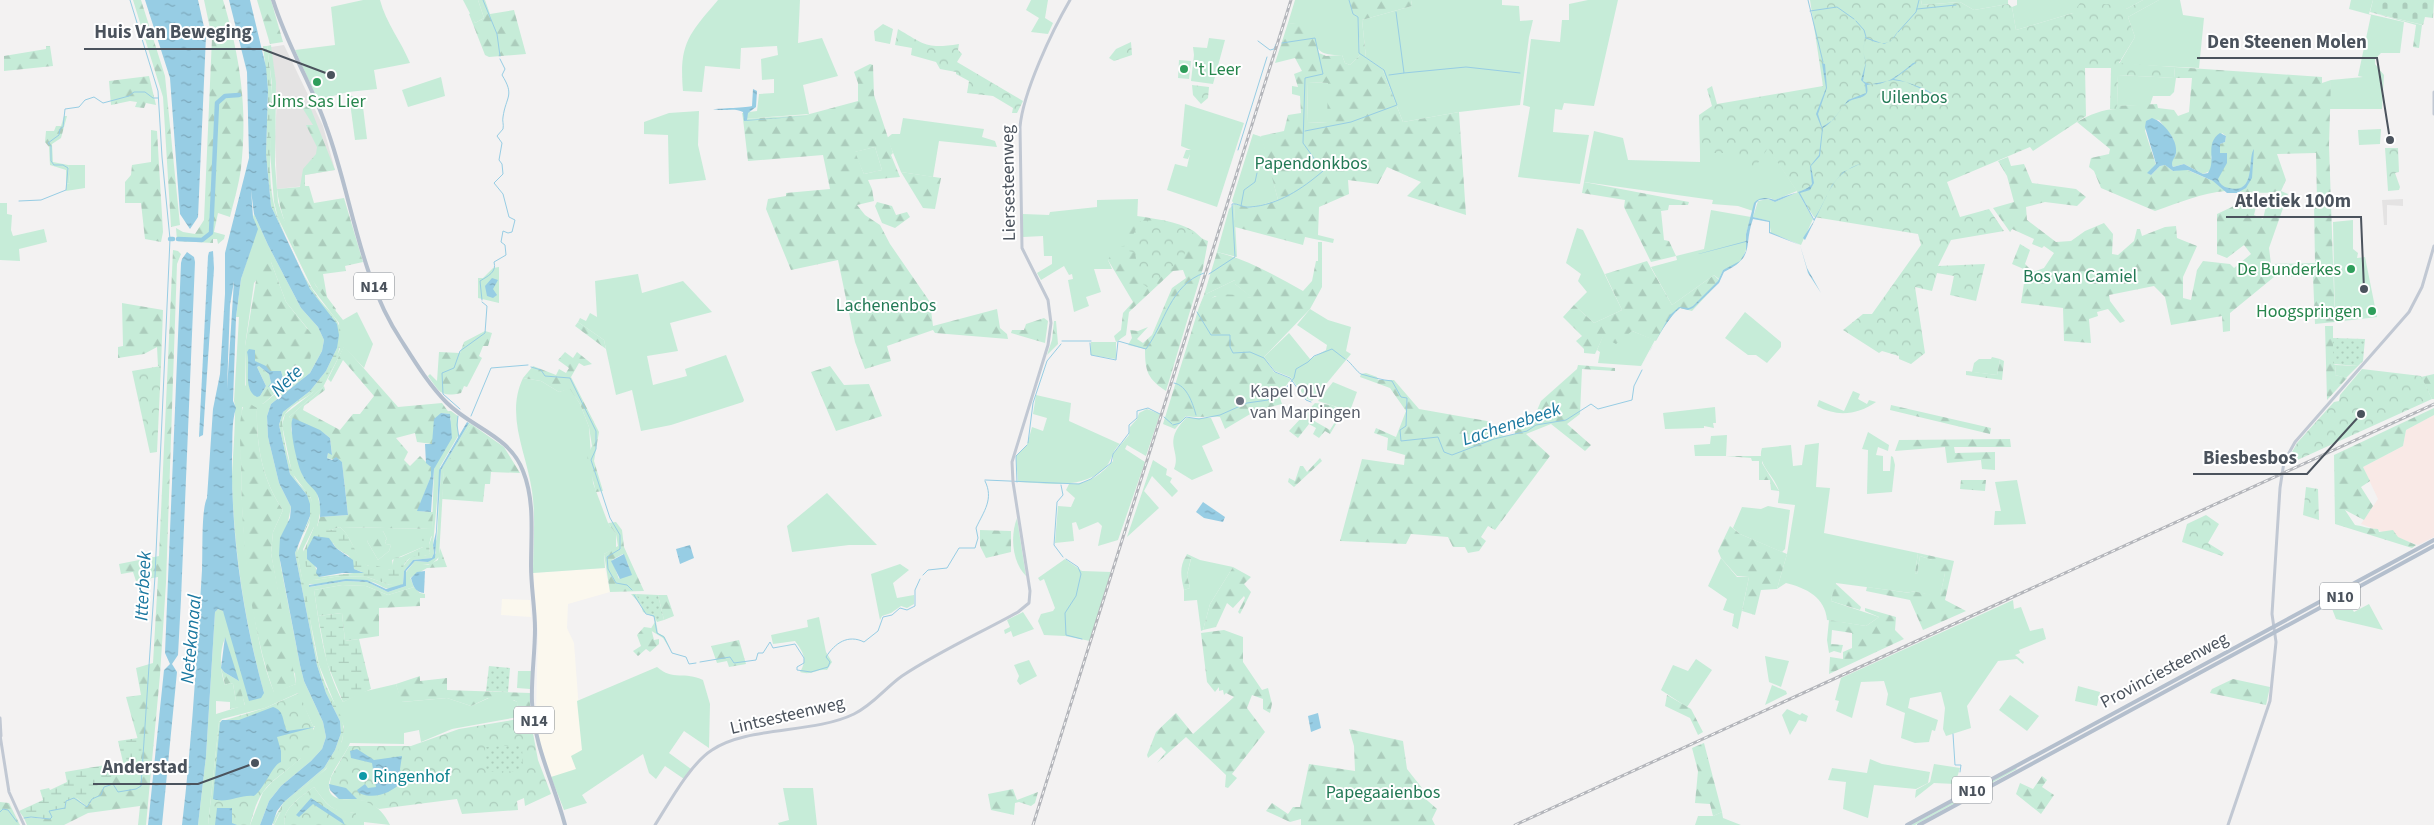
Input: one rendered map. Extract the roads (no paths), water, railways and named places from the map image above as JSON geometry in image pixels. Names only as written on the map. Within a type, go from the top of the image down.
[{"type":"main road","name":"N14","points":[[273,0],[285,38],[326,126],[373,283],[384,311],[399,338],[437,392],[459,413],[503,443],[512,452],[521,472],[528,499],[530,578],[534,610],[534,723],[542,761],[565,825]]},
{"type":"main road","name":"Provinciesteenweg","points":[[1908,825],[2434,540]]},
{"type":"main road","name":"Provinciesteenweg","points":[[1919,825],[2434,546]]},
{"type":"main road","points":[[2156,690],[2160,692],[2156,696]]},
{"type":"main road","points":[[2078,732],[2075,737],[2079,738]]},
{"type":"street","name":"Liersesteenweg","points":[[1029,581],[1012,462],[1048,345],[1052,322],[1048,300],[1022,248],[1021,117],[1051,35],[1070,0]]},
{"type":"street","points":[[2434,92],[2434,114]]},
{"type":"street","points":[[2228,825],[2270,701],[2276,642],[2272,614],[2280,488],[2286,456],[2295,442],[2409,312],[2422,287],[2434,246]]},
{"type":"street","name":"Lintsesteenweg","points":[[655,825],[699,761],[712,750],[738,739],[835,722],[860,711],[903,675],[1027,606],[1030,596],[1029,581]]},
{"type":"street","points":[[0,718],[1,742]]},
{"type":"street","points":[[0,735],[9,792],[24,825]]},
{"type":"water","points":[[145,0],[198,0],[206,36],[198,217],[190,229],[180,214],[170,78]]},
{"type":"water","points":[[229,0],[250,0],[266,67],[268,90],[266,154],[271,206],[310,289],[337,324],[339,335],[337,348],[326,371],[310,391],[283,412],[279,425],[290,474],[307,495],[310,504],[310,516],[295,553],[317,665],[326,693],[340,721],[341,733],[335,750],[324,768],[284,802],[277,811],[272,825],[260,825],[269,801],[281,786],[311,761],[322,749],[326,737],[323,722],[304,681],[279,555],[280,538],[290,518],[291,507],[279,483],[268,437],[267,416],[271,404],[310,373],[322,351],[324,340],[318,327],[301,308],[268,245],[254,214],[251,190],[253,217],[258,229],[241,279],[236,317],[233,401],[236,408],[233,426],[232,487],[236,546],[244,606],[264,693],[261,698],[249,701],[223,611],[218,609],[215,612],[206,756],[198,825],[182,825],[196,666],[204,512],[207,498],[213,409],[220,374],[225,294],[225,253],[249,158],[247,72]],"holes":[[[234,281],[227,389],[230,305]]]},
{"type":"water","points":[[1865,37],[1881,43],[1865,38],[1863,52]]},
{"type":"water","points":[[1866,62],[1863,81],[1872,84],[1867,85],[1867,93],[1865,95],[1848,102],[1842,108],[1848,100],[1866,93],[1865,84],[1861,80]]},
{"type":"water","points":[[1917,62],[1894,79],[1906,82],[1887,81]]},
{"type":"water","points":[[1822,63],[1825,64],[1827,88],[1818,114],[1822,127],[1832,121],[1823,128],[1820,156],[1811,166],[1814,183],[1810,190],[1800,193],[1814,219],[1827,196],[1805,240],[1803,238],[1814,221],[1798,192],[1812,184],[1810,166],[1819,155],[1822,129],[1816,114],[1826,88]]},
{"type":"water","points":[[1906,82],[1918,86],[1939,97]]},
{"type":"water","points":[[753,89],[757,91],[756,107],[748,113],[747,120],[809,116],[744,121],[743,112],[713,109],[752,106]]},
{"type":"water","points":[[2152,118],[2165,127],[2175,143],[2176,153],[2172,162],[2173,167],[2184,164],[2203,174],[2208,173],[2215,137],[2220,133],[2226,136],[2225,142],[2220,144],[2220,153],[2227,153],[2227,163],[2218,179],[2227,188],[2238,189],[2244,186],[2249,174],[2254,149],[2252,178],[2246,188],[2237,193],[2227,193],[2213,181],[2188,170],[2173,171],[2165,165],[2160,166],[2151,175],[2147,173],[2156,164],[2145,127],[2146,121]]},
{"type":"water","points":[[1797,192],[1775,202],[1768,199],[1759,200],[1756,203],[1753,217],[1770,221],[1770,232],[1800,245],[1769,233],[1769,222],[1753,219],[1745,256],[1741,261],[1724,272],[1719,283],[1693,308],[1688,310],[1680,308],[1674,313],[1663,328],[1641,367],[1670,315],[1679,307],[1689,308],[1693,306],[1718,281],[1723,270],[1740,261],[1746,251],[1746,242],[1698,254],[1746,241],[1746,234],[1756,201],[1764,198],[1775,200]]},
{"type":"water","points":[[1800,245],[1807,268],[1821,293],[1808,273]]},
{"type":"water","points":[[213,251],[214,268],[203,435],[199,437],[208,256],[209,252]]},
{"type":"water","points":[[187,252],[194,257],[195,262],[178,655],[172,664],[177,672],[162,825],[148,825],[164,670],[170,664],[165,653],[181,263]]},
{"type":"water","points":[[492,278],[498,280],[493,289],[497,295],[493,298],[487,296],[485,286]]},
{"type":"water","points":[[249,349],[255,350],[255,361],[266,366],[270,371],[281,371],[283,378],[275,385],[268,387],[271,383],[269,374],[259,366],[257,367],[266,386],[260,396],[257,397],[252,394],[248,383],[247,352]]},
{"type":"water","points":[[441,413],[450,414],[452,438],[434,469],[431,512],[417,511],[431,476],[431,467],[426,463],[425,444],[432,444],[434,419]]},
{"type":"water","points":[[293,418],[320,430],[330,438],[332,455],[328,453],[327,458],[332,460],[336,457],[342,462],[348,515],[320,517],[317,494],[304,479],[297,461],[292,436]]},
{"type":"water","points":[[467,422],[469,423],[441,470],[435,558],[428,562],[415,561],[406,571],[406,586],[388,592],[367,582],[346,581],[309,587],[309,585],[346,579],[367,580],[386,589],[403,584],[404,571],[413,560],[432,558],[436,532],[439,470]]},
{"type":"water","points":[[1203,502],[1225,517],[1223,522],[1204,518],[1196,512]]},
{"type":"water","points":[[314,536],[329,538],[336,548],[353,560],[354,569],[364,573],[342,573],[319,577],[316,573],[317,568],[307,559],[307,549]]},
{"type":"water","points":[[690,545],[694,558],[680,564],[676,549]]},
{"type":"water","points":[[624,554],[632,575],[620,579],[611,561]]},
{"type":"water","points":[[425,571],[424,593],[415,588],[411,578],[417,572]]},
{"type":"water","points":[[225,637],[239,681],[221,668]]},
{"type":"water","points":[[273,707],[280,711],[287,731],[315,727],[277,737],[281,751],[281,762],[275,767],[254,796],[223,800],[213,799],[220,723],[222,720],[239,720]]},
{"type":"water","points":[[1318,713],[1321,728],[1311,732],[1308,716]]},
{"type":"water","points":[[357,749],[374,760],[402,756],[400,769],[402,782],[382,794],[370,796],[359,793],[357,790],[365,784],[368,788],[376,787],[372,763],[351,758],[350,751]]},
{"type":"water","points":[[329,784],[346,788],[357,799],[339,799],[330,790]]},
{"type":"water","points":[[311,798],[342,819],[345,825],[313,804],[299,817],[296,815]]},
{"type":"water","points":[[217,808],[232,808],[232,823],[237,825],[215,825]]},
{"type":"waterway","name":"Itterbeek","points":[[24,818],[50,819],[52,817],[49,811],[65,808],[66,801],[74,798],[87,807],[92,799],[101,795],[104,787],[113,784],[118,792],[136,789],[141,786],[155,576],[170,239],[158,91],[130,0]]},
{"type":"waterway","points":[[483,0],[497,34],[500,56]]},
{"type":"waterway","points":[[1305,131],[1351,122],[1397,105],[1384,70],[1359,53],[1358,17],[1353,14],[1349,0]]},
{"type":"waterway","name":"Lachenebeek","points":[[1808,0],[1823,62]]},
{"type":"waterway","points":[[1898,32],[1916,12],[1919,0]]},
{"type":"waterway","points":[[1917,9],[1956,5]]},
{"type":"waterway","points":[[1810,11],[1837,7],[1854,19]]},
{"type":"waterway","points":[[1389,75],[1404,73],[1396,12]]},
{"type":"waterway","points":[[1856,21],[1864,30],[1866,37]]},
{"type":"waterway","points":[[1209,274],[1235,257],[1232,204],[1247,207],[1270,203],[1298,190],[1323,171],[1303,143],[1305,78],[1323,74],[1315,38],[1282,43]]},
{"type":"waterway","points":[[1258,41],[1270,50],[1274,49],[1276,44]]},
{"type":"waterway","points":[[1238,150],[1267,57]]},
{"type":"waterway","points":[[482,300],[480,281],[493,271],[494,262],[506,255],[505,245],[501,242],[503,231],[512,232],[515,220],[509,217],[503,194],[494,183],[503,174],[502,164],[499,160],[502,143],[497,136],[503,129],[504,110],[509,92],[502,75],[505,69],[500,59]]},
{"type":"waterway","points":[[1404,73],[1466,67],[1520,73]]},
{"type":"waterway","points":[[19,201],[41,200],[66,190],[68,168],[63,165],[54,165],[51,161],[51,146],[48,143],[59,135],[60,129],[63,127],[65,109],[79,107],[85,100],[94,97],[103,103],[129,96],[134,92],[145,92],[153,98],[158,98]]},
{"type":"waterway","points":[[178,239],[202,240],[211,233],[217,103],[225,96],[239,95]]},
{"type":"waterway","points":[[1241,206],[1244,190],[1255,182],[1257,173]]},
{"type":"waterway","points":[[1090,343],[1091,355],[1116,360],[1118,341],[1146,349],[1176,295],[1183,286],[1204,273]]},
{"type":"waterway","points":[[460,409],[443,394],[442,373],[454,368],[460,351],[485,333],[487,306],[482,302]]},
{"type":"waterway","points":[[1197,312],[1211,335],[1230,335],[1230,347],[1233,353],[1250,352],[1264,358],[1275,372],[1290,378],[1306,400],[1311,402]]},
{"type":"waterway","points":[[1062,341],[1091,341]]},
{"type":"waterway","points":[[1028,443],[1033,403],[1047,361],[1061,344]]},
{"type":"waterway","name":"Lachenebeek","points":[[1173,425],[1180,423],[1186,417],[1199,419],[1220,415],[1247,403],[1268,400],[1275,392],[1282,393],[1294,378],[1296,369],[1314,356],[1332,349],[1345,359]]},
{"type":"waterway","name":"Lachenebeek","points":[[1347,360],[1361,374],[1392,381],[1401,397],[1407,398],[1406,426],[1400,430],[1401,441],[1438,437],[1444,452],[1452,455],[1494,439],[1527,431],[1536,425],[1566,420],[1591,404],[1598,409],[1632,400],[1634,386],[1642,370]]},
{"type":"waterway","name":"Lachenebeek","points":[[471,416],[491,368],[528,365]]},
{"type":"waterway","name":"Lachenebeek","points":[[531,367],[541,370],[545,376],[570,378],[596,431],[596,449],[591,460],[610,518],[620,535],[620,549],[607,557],[608,569],[616,583],[627,585],[632,590]]},
{"type":"waterway","points":[[1174,383],[1179,384],[1186,391],[1196,415]]},
{"type":"waterway","name":"Lachenebeek","points":[[985,480],[1079,484],[1091,479],[1111,463],[1113,454],[1129,433],[1129,425],[1137,418],[1137,411],[1148,408],[1160,414]]},
{"type":"waterway","points":[[458,416],[459,438]]},
{"type":"waterway","name":"Lachenebeek","points":[[1164,417],[1172,424]]},
{"type":"waterway","points":[[1017,482],[1016,456],[1027,445]]},
{"type":"waterway","name":"Lachenebeek","points":[[923,575],[928,570],[947,568],[959,548],[975,548],[978,538],[976,528],[987,505],[989,494],[985,481]]},
{"type":"waterway","points":[[1061,485],[1063,495],[1057,502],[1054,545],[1063,557]]},
{"type":"waterway","points":[[1066,559],[1078,567],[1081,574],[1076,596],[1065,613],[1066,635],[1082,639]]},
{"type":"waterway","name":"Lachenebeek","points":[[700,662],[730,657],[734,663],[756,660],[758,653],[763,653],[770,642],[773,648],[795,644],[804,658],[804,663],[797,667],[797,670],[811,672],[828,667],[830,662],[826,657],[842,641],[853,639],[864,642],[878,631],[883,617],[892,615],[900,608],[907,610],[915,606],[915,590],[920,579]]},
{"type":"waterway","name":"Lachenebeek","points":[[634,595],[646,614],[654,616],[657,633],[664,637],[672,653],[686,657],[689,664],[696,663]]},
{"type":"waterway","points":[[1953,734],[1955,765],[1961,765],[1960,772]]},
{"type":"waterway","name":"Itterbeek","points":[[0,812],[3,809],[8,810],[17,822]]},
{"type":"railway","points":[[1033,825],[1291,0]]},
{"type":"railway","points":[[1515,825],[2434,404]]},
{"type":"place","name":"'t Leer","points":[[1184,69]]},
{"type":"place","name":"Huis Van Beweging","points":[[331,75]]},
{"type":"place","name":"Jims Sas Lier","points":[[317,82]]},
{"type":"place","name":"Den Steenen Molen","points":[[2390,140]]},
{"type":"place","name":"De Bunderkes","points":[[2351,269]]},
{"type":"place","name":"Atletiek 100m","points":[[2364,289]]},
{"type":"place","name":"Hoogspringen","points":[[2372,311]]},
{"type":"place","name":"Kapel OLV van Marpingen","points":[[1240,401]]},
{"type":"place","name":"Biesbesbos","points":[[2361,414]]},
{"type":"place","name":"Anderstad","points":[[255,763]]},
{"type":"place","name":"Ringenhof","points":[[363,776]]},
{"type":"park label","name":"Uilenbos","points":[[1914,97]]},
{"type":"park label","name":"Papendonkbos","points":[[1311,163]]},
{"type":"park label","name":"Bos van Camiel","points":[[2080,276]]},
{"type":"park label","name":"Lachenenbos","points":[[886,305]]},
{"type":"park label","name":"Papegaaienbos","points":[[1383,792]]},
{"type":"water label","name":"Nete","points":[[286,380]]},
{"type":"water label","name":"Netekanaal","points":[[190,639]]}]
